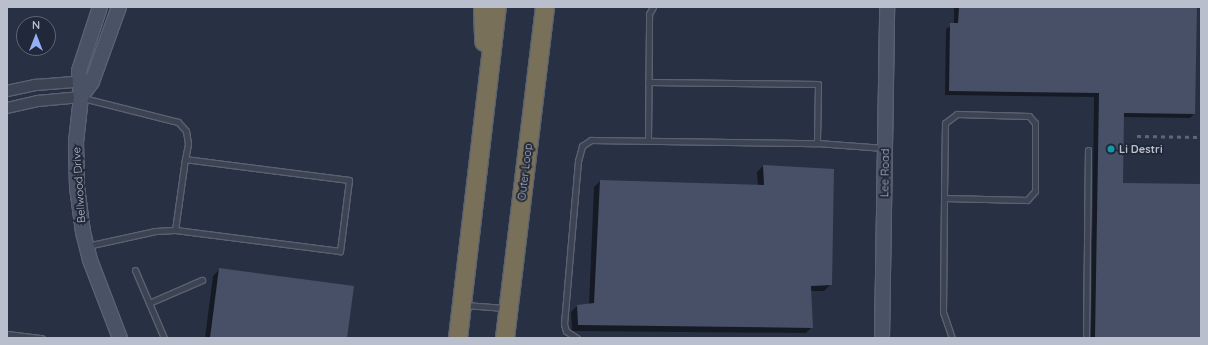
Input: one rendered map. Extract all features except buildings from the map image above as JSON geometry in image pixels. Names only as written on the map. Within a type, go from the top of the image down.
[{"type":"highway","points":[[483,7],[483,130]]},
{"type":"highway","points":[[458,338],[498,7]]},
{"type":"highway","name":"Outer Loop","points":[[505,338],[545,7]]},
{"type":"street","name":"Bellwood Drive","points":[[85,82],[83,53],[100,7]]},
{"type":"street","name":"Bellwood Drive","points":[[120,7],[85,82],[81,97],[77,126],[76,171],[78,203],[86,246],[120,338]]},
{"type":"street","name":"Lee Road","points":[[882,338],[887,7]]},
{"type":"street","points":[[7,91],[36,84],[85,82]]},
{"type":"street","points":[[7,108],[38,101],[81,97]]},
{"type":"lane","points":[[648,140],[649,14],[653,7]]},
{"type":"lane","points":[[648,82],[818,84],[817,143]]},
{"type":"lane","points":[[81,97],[178,122],[186,131],[188,144],[175,230]]},
{"type":"lane","points":[[944,198],[1028,200],[1035,191],[1035,124],[1029,116],[957,114],[945,123],[944,198],[943,312],[952,338]]},
{"type":"lane","points":[[577,338],[566,331],[564,324],[578,161],[582,146],[591,140],[817,143],[885,148]]},
{"type":"lane","points":[[1086,338],[1088,150]]},
{"type":"lane","points":[[86,246],[155,231],[175,230],[340,251],[349,180],[185,159]]},
{"type":"lane","points":[[135,270],[164,338]]},
{"type":"lane","points":[[149,303],[202,280]]},
{"type":"lane","points":[[462,305],[509,309]]},
{"type":"lane","points":[[7,334],[42,338]]},
{"type":"railway","points":[[1137,136],[1201,137]]},
{"type":"place","name":"Li Destri","points":[[1111,149]]}]
